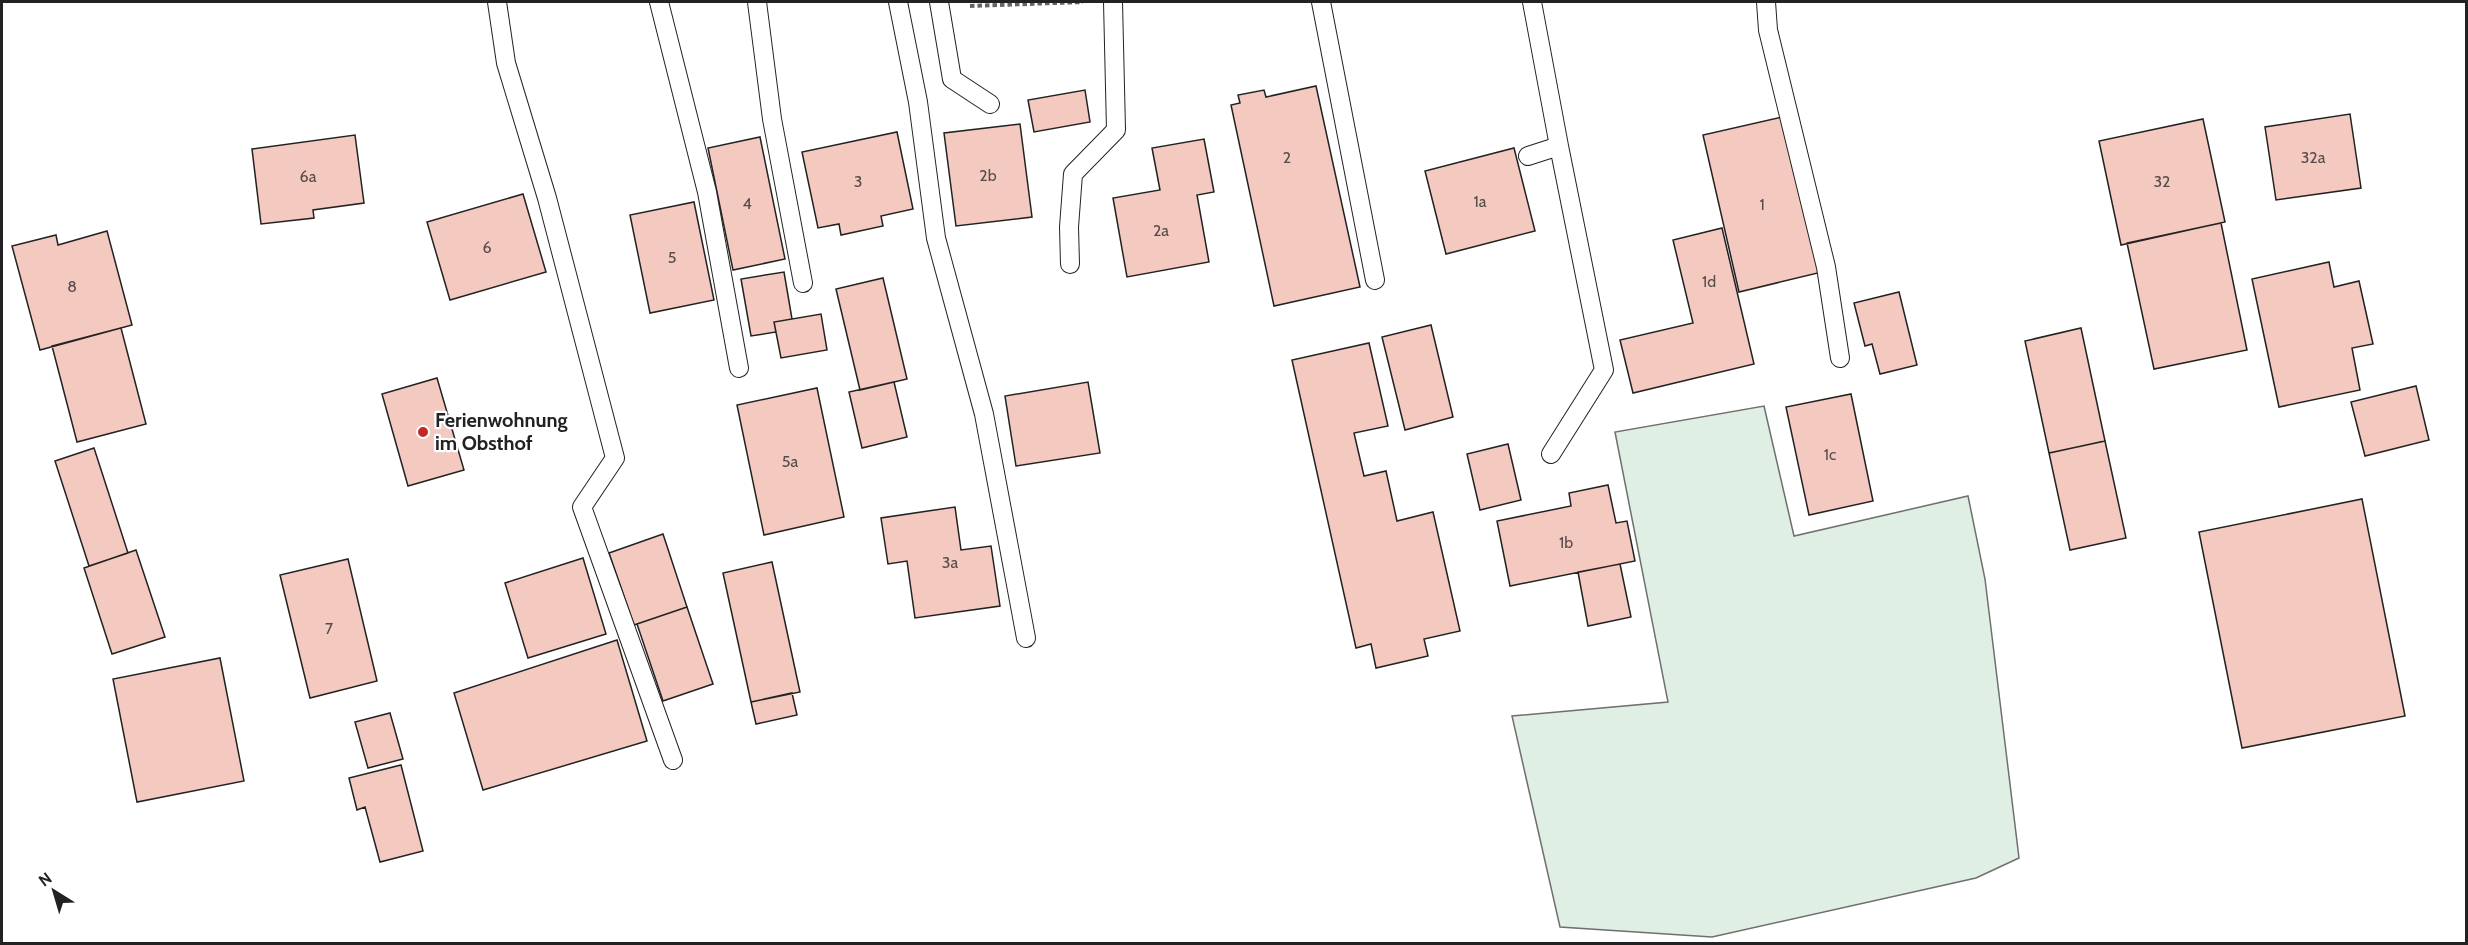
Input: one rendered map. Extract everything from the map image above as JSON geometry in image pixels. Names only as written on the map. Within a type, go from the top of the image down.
[{"type":"lane","points":[[497,2],[506,63],[547,198],[615,458],[582,507],[674,760]]},
{"type":"lane","points":[[660,2],[707,192],[739,368]]},
{"type":"lane","points":[[757,2],[772,119],[803,283]]},
{"type":"lane","points":[[898,2],[918,102],[936,238],[984,414],[1026,638]]},
{"type":"lane","points":[[1070,264],[1069,227],[1073,174],[1116,130],[1113,2]]},
{"type":"lane","points":[[1321,2],[1375,280]]},
{"type":"lane","points":[[1532,2],[1604,370],[1551,454]]},
{"type":"lane","points":[[1766,2],[1768,30],[1826,267],[1840,358]]},
{"type":"lane","points":[[940,4],[952,79],[990,104]]},
{"type":"lane","points":[[1528,156],[1559,146]]},
{"type":"path","points":[[940,4],[1086,2]]},
{"type":"green space","points":[[1764,406],[1794,536],[1968,496],[1985,579],[2019,858],[1976,878],[1712,937],[1560,927],[1512,716],[1668,702],[1615,432]]},
{"type":"building","points":[[1316,86],[1360,287],[1274,306],[1231,105],[1240,103],[1238,95],[1264,90],[1266,97]]},
{"type":"building","points":[[1085,90],[1090,122],[1034,132],[1028,100]]},
{"type":"building","points":[[2350,114],[2361,188],[2276,200],[2265,127]]},
{"type":"building","points":[[1787,116],[1822,272],[1739,292],[1703,135]]},
{"type":"building","points":[[2203,119],[2225,222],[2121,245],[2099,141]]},
{"type":"building","points":[[1020,124],[1032,217],[956,226],[944,133]]},
{"type":"building","points":[[897,132],[913,209],[881,216],[883,226],[841,235],[839,224],[818,228],[802,152]]},
{"type":"building","points":[[355,135],[364,203],[313,210],[314,218],[261,224],[252,149]]},
{"type":"building","points":[[760,137],[785,259],[733,270],[708,148]]},
{"type":"building","points":[[1204,139],[1214,192],[1197,195],[1209,262],[1127,277],[1113,198],[1160,190],[1152,148]]},
{"type":"building","points":[[1514,148],[1535,231],[1446,254],[1425,171]]},
{"type":"building","points":[[523,194],[546,272],[450,300],[427,222]]},
{"type":"building","points":[[694,202],[714,300],[650,313],[630,215]]},
{"type":"building","points":[[2221,223],[2247,350],[2154,369],[2127,243]]},
{"type":"building","points":[[1722,228],[1754,364],[1633,393],[1620,340],[1693,323],[1673,240]]},
{"type":"building","points":[[107,231],[132,325],[40,350],[12,246],[56,235],[58,245]]},
{"type":"building","points":[[2329,262],[2334,287],[2359,281],[2373,344],[2352,348],[2360,390],[2279,407],[2252,279]]},
{"type":"building","points":[[784,272],[792,319],[774,322],[776,332],[751,336],[741,279]]},
{"type":"building","points":[[883,278],[907,379],[860,390],[836,289]]},
{"type":"building","points":[[1899,292],[1917,365],[1880,374],[1872,344],[1865,346],[1854,303]]},
{"type":"building","points":[[821,314],[827,350],[781,358],[774,322]]},
{"type":"building","points":[[1431,325],[1453,417],[1405,430],[1382,337]]},
{"type":"building","points":[[121,328],[146,424],[77,442],[52,346]]},
{"type":"building","points":[[2081,328],[2105,441],[2049,453],[2025,341]]},
{"type":"building","points":[[1369,343],[1388,426],[1354,433],[1364,476],[1386,471],[1397,521],[1433,512],[1460,631],[1424,639],[1428,656],[1376,668],[1371,644],[1356,648],[1292,360]]},
{"type":"building","name":"Ferienwohnung im Obsthof","points":[[437,378],[464,470],[408,486],[382,394]]},
{"type":"building","points":[[894,382],[907,437],[862,448],[849,392]]},
{"type":"building","points":[[1088,382],[1100,453],[1016,466],[1005,396]]},
{"type":"building","points":[[2416,386],[2429,440],[2365,456],[2351,402]]},
{"type":"building","points":[[817,388],[844,517],[764,535],[737,405]]},
{"type":"building","points":[[1851,394],[1873,501],[1809,515],[1786,407]]},
{"type":"building","points":[[2105,441],[2126,538],[2070,550],[2049,453]]},
{"type":"building","points":[[1508,444],[1521,500],[1480,510],[1467,454]]},
{"type":"building","points":[[94,448],[128,553],[89,566],[55,461]]},
{"type":"building","points":[[1608,485],[1616,523],[1627,521],[1635,561],[1510,586],[1497,521],[1571,506],[1569,493]]},
{"type":"building","points":[[2362,499],[2405,716],[2242,748],[2199,532]]},
{"type":"building","points":[[955,507],[961,550],[991,546],[1000,606],[915,618],[907,561],[888,564],[881,518]]},
{"type":"building","points":[[663,534],[687,607],[634,625],[609,553]]},
{"type":"building","points":[[136,550],[165,637],[112,654],[84,568]]},
{"type":"building","points":[[583,558],[606,634],[528,658],[505,583]]},
{"type":"building","points":[[348,559],[377,681],[310,698],[280,575]]},
{"type":"building","points":[[772,562],[800,692],[751,702],[723,573]]},
{"type":"building","points":[[1620,564],[1631,617],[1588,626],[1578,572]]},
{"type":"building","points":[[687,607],[713,684],[663,701],[637,624]]},
{"type":"building","points":[[617,640],[647,741],[483,790],[454,693]]},
{"type":"building","points":[[220,658],[244,781],[137,802],[113,679]]},
{"type":"building","points":[[792,693],[797,715],[756,724],[751,702]]},
{"type":"building","points":[[390,713],[403,759],[368,768],[355,722]]},
{"type":"building","points":[[401,765],[423,851],[380,862],[365,807],[357,810],[349,778]]},
{"type":"place","name":"Ferienwohnung im Obsthof","points":[[423,432]]}]
